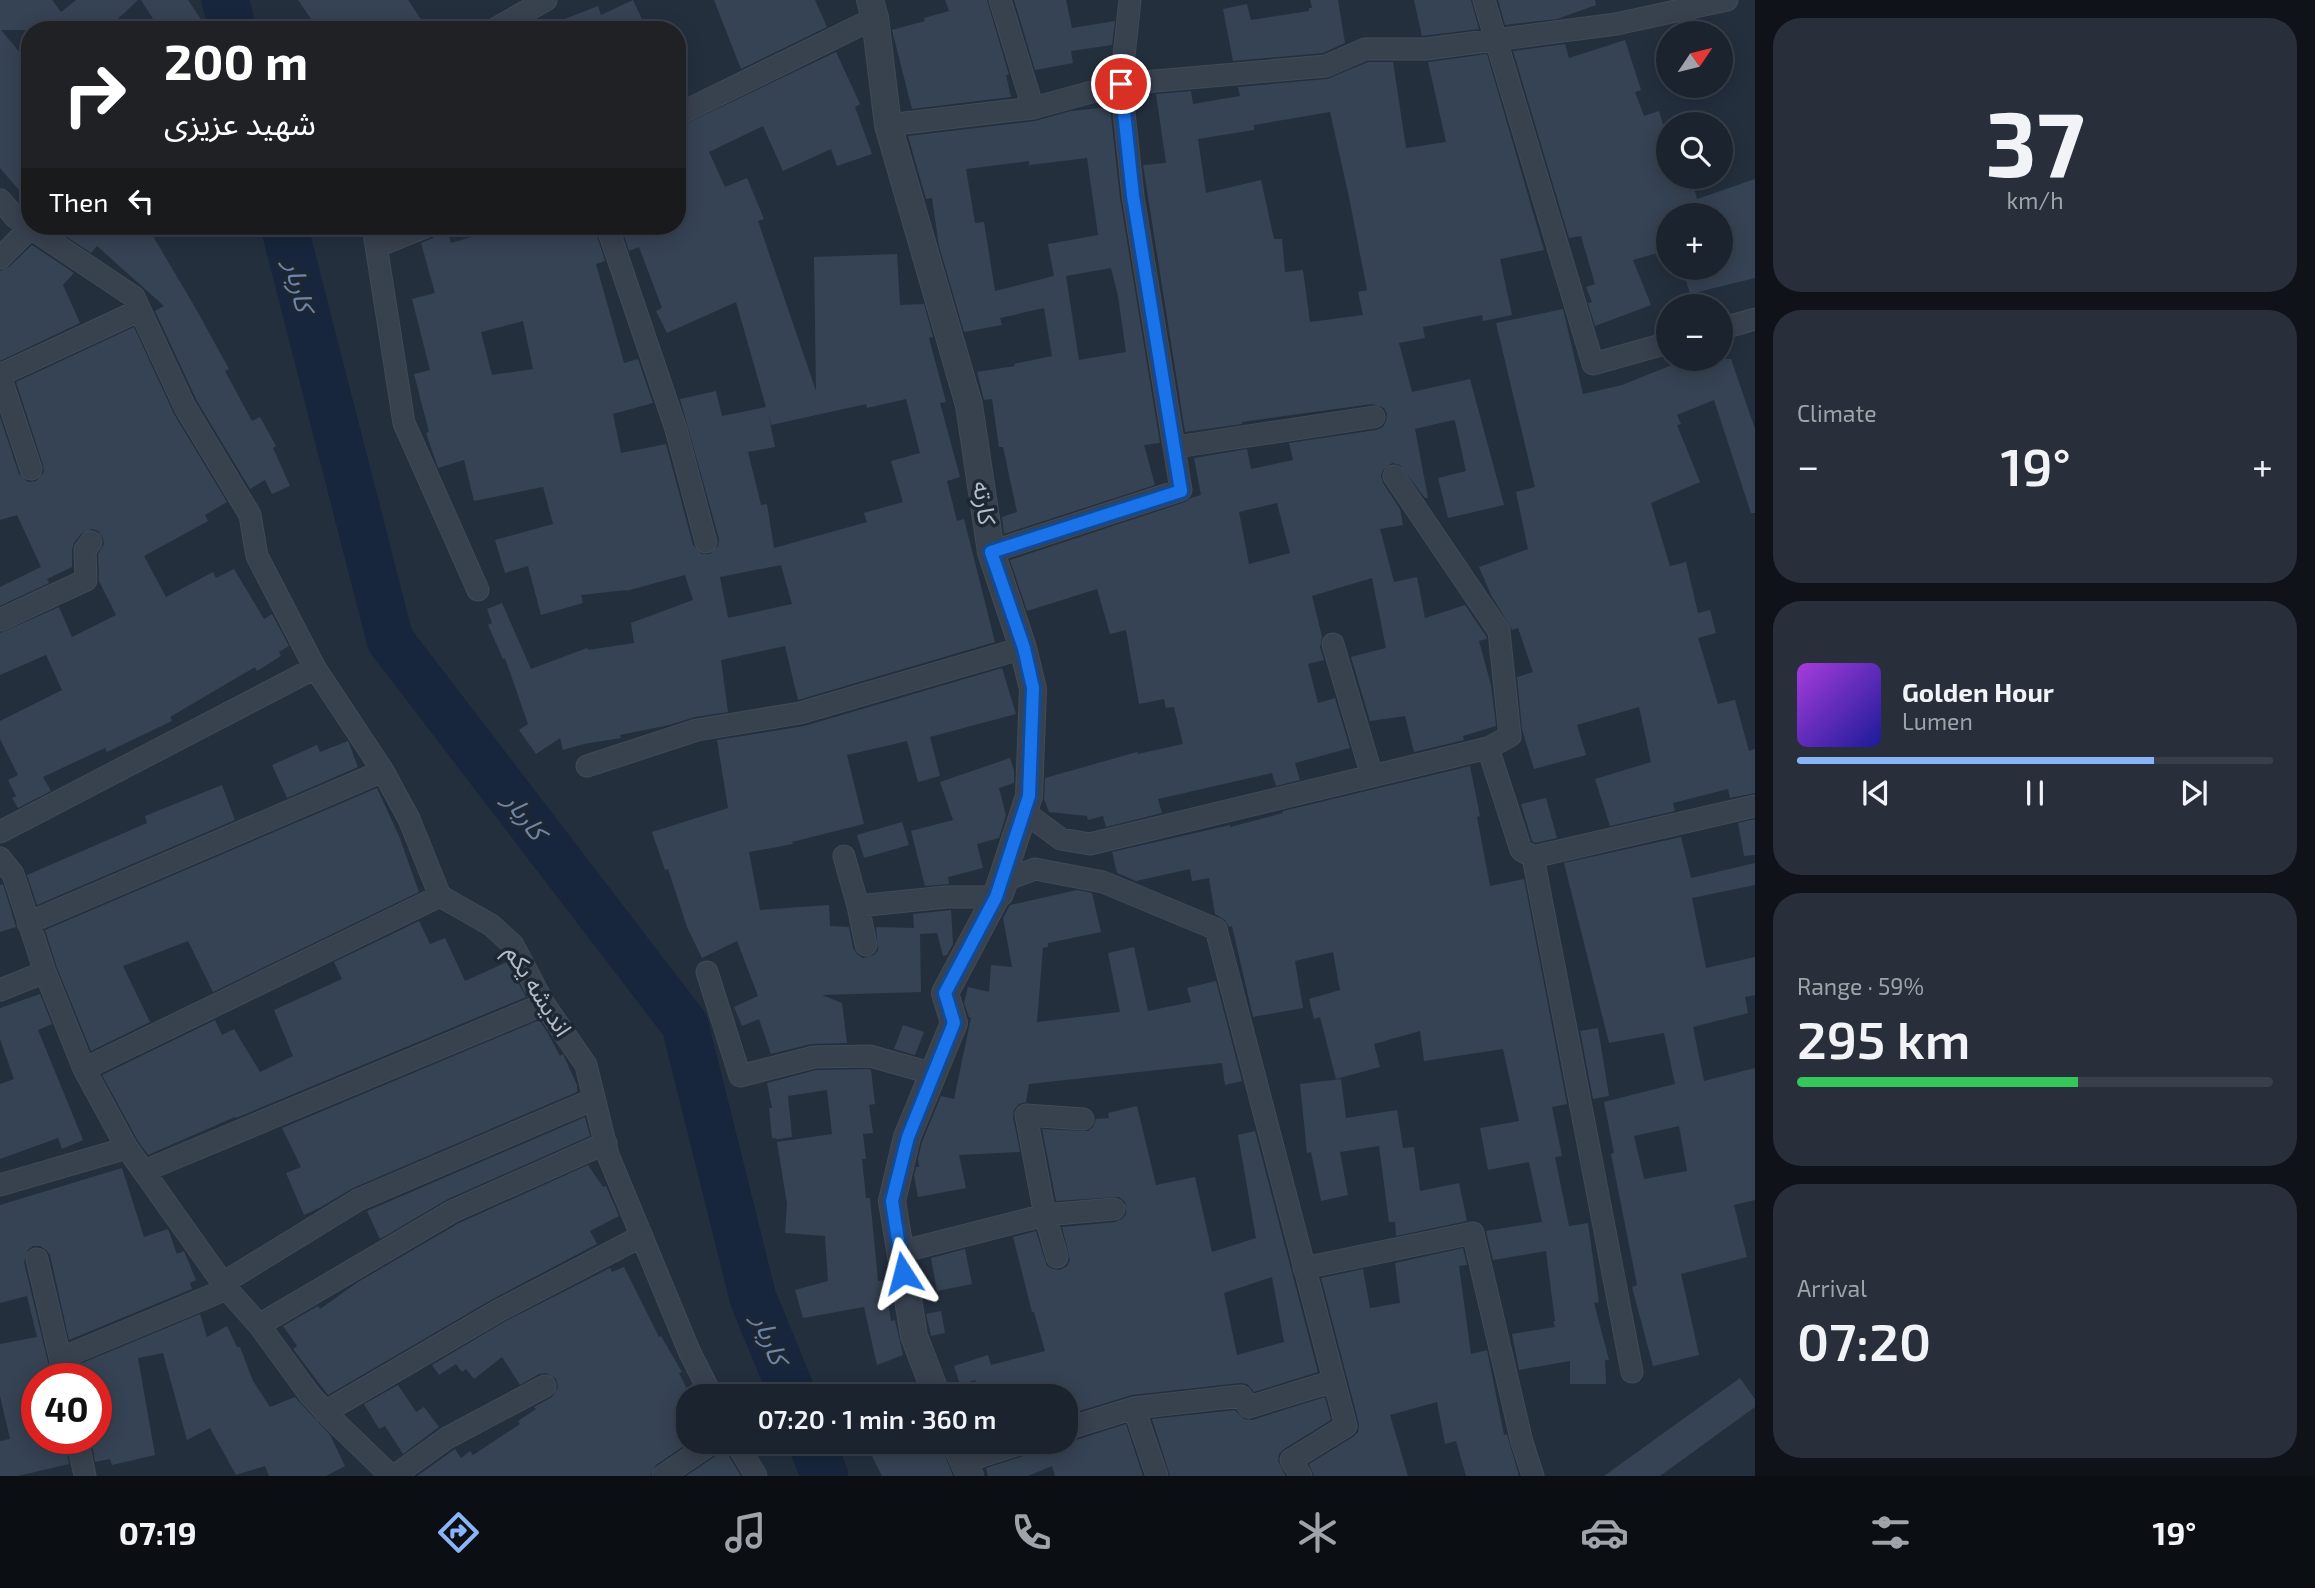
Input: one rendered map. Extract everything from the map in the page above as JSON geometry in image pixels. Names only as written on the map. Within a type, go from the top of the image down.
[{"type":"street","points":[[509,21],[546,0]]},
{"type":"street","points":[[1000,0],[1033,108]]},
{"type":"street","points":[[991,552],[1181,491],[1176,447],[1133,196],[1121,84],[1130,0]]},
{"type":"street","points":[[1484,0],[1593,364],[1656,346]]},
{"type":"street","points":[[888,125],[1033,108],[1121,84],[1326,66],[1365,49],[1426,49],[1616,24],[1727,0]]},
{"type":"street","points":[[686,110],[873,9]]},
{"type":"street","name":"کارته","points":[[873,9],[888,125],[969,405],[991,552],[1024,648],[1033,688],[1029,796],[996,897],[945,993],[954,1023],[908,1137],[892,1201],[914,1336],[932,1384]]},
{"type":"street","points":[[0,200],[21,221]]},
{"type":"street","points":[[0,258],[24,235]]},
{"type":"street","points":[[41,235],[134,297],[185,407],[250,515],[257,556],[315,668],[383,771],[409,819],[440,896],[84,1069]]},
{"type":"street","points":[[610,235],[676,429],[706,542]]},
{"type":"street","points":[[375,236],[404,423],[478,590]]},
{"type":"street","points":[[31,469],[0,376],[141,310]]},
{"type":"street","points":[[1733,325],[1755,319]]},
{"type":"street","points":[[1176,447],[1374,417]]},
{"type":"street","points":[[1024,812],[1061,839],[1090,844],[1488,748],[1510,736],[1499,631],[1394,477]]},
{"type":"street","points":[[0,620],[86,580],[85,550],[91,541]]},
{"type":"street","points":[[1333,644],[1372,776]]},
{"type":"street","points":[[587,766],[697,730],[800,713],[1024,648]]},
{"type":"street","points":[[0,832],[315,668]]},
{"type":"street","points":[[1488,748],[1521,850],[1533,857],[1755,806]]},
{"type":"street","points":[[28,923],[383,771]]},
{"type":"street","points":[[844,856],[866,945]]},
{"type":"street","points":[[1533,857],[1632,1371]]},
{"type":"street","points":[[0,858],[13,874],[45,972],[84,1069],[127,1148],[225,1286],[259,1325],[325,1412],[393,1476],[447,1438],[545,1386]]},
{"type":"street","points":[[957,967],[995,915],[1008,878],[1035,869],[1103,882],[1216,929],[1346,1426],[1291,1460],[1301,1476]]},
{"type":"street","name":"اندیشه یکم","points":[[440,896],[491,925],[513,945],[544,1004],[586,1065],[608,1155],[690,1353],[706,1384]]},
{"type":"street","points":[[858,906],[946,897],[996,897]]},
{"type":"street","points":[[0,990],[45,972]]},
{"type":"street","points":[[707,972],[740,1076],[814,1057],[828,1056],[870,1056],[934,1074]]},
{"type":"street","points":[[144,1171],[544,1004]]},
{"type":"street","points":[[61,1357],[225,1286],[358,1200],[594,1099]]},
{"type":"street","points":[[1057,1257],[1045,1215],[1026,1115],[1083,1119]]},
{"type":"street","points":[[259,1325],[453,1210],[606,1143]]},
{"type":"street","points":[[0,1185],[127,1148]]},
{"type":"street","points":[[900,1252],[1045,1215],[1114,1209]]},
{"type":"street","points":[[1304,1268],[1473,1233],[1522,1442],[1533,1476]]},
{"type":"street","points":[[325,1412],[498,1311],[642,1236]]},
{"type":"street","points":[[37,1259],[62,1363]]},
{"type":"street","points":[[1078,1425],[1133,1408],[1241,1396],[1250,1407],[1334,1381]]},
{"type":"street","points":[[1133,1408],[1157,1476]]},
{"type":"street","points":[[81,1454],[85,1476]]},
{"type":"street","points":[[663,1476],[695,1454]]},
{"type":"street","points":[[743,1454],[756,1476]]},
{"type":"street","points":[[963,1460],[984,1454]]},
{"type":"building","points":[[0,0],[52,0],[61,12],[76,0],[138,0],[116,21],[21,21],[21,30],[1,30],[21,54],[21,192],[0,168]]},
{"type":"building","points":[[141,0],[188,0],[202,21],[154,21]]},
{"type":"building","points":[[298,0],[408,0],[422,21],[322,20],[312,21]]},
{"type":"building","points":[[633,0],[643,21],[560,21],[598,6],[601,15]]},
{"type":"building","points":[[714,0],[815,0],[827,27],[741,69]]},
{"type":"building","points":[[945,0],[987,0],[1009,75],[1006,75],[1011,97],[912,109],[892,30],[949,11]]},
{"type":"building","points":[[1014,0],[1066,0],[1072,28],[1115,21],[1112,45],[1071,51],[1073,63],[1035,70]]},
{"type":"building","points":[[1310,0],[1338,0],[1345,43],[1323,53],[1233,61],[1223,9],[1247,4],[1251,20],[1309,11],[1309,8],[1312,8]]},
{"type":"building","points":[[1414,0],[1471,0],[1479,29],[1422,36]]},
{"type":"building","points":[[1498,0],[1595,0],[1596,5],[1557,19],[1505,25]]},
{"type":"building","points":[[1625,40],[1641,90],[1635,92],[1644,116],[1656,112],[1656,189],[1694,189],[1697,199],[1733,189],[1733,187],[1755,179],[1755,278],[1690,294],[1686,280],[1733,280],[1733,203],[1656,203],[1656,253],[1633,260],[1651,305],[1595,326],[1588,303],[1592,302],[1586,287],[1595,284],[1581,236],[1569,238],[1513,51],[1565,44],[1569,58]]},
{"type":"building","points":[[836,52],[860,104],[855,107],[872,154],[837,166],[831,149],[783,171],[763,126],[709,152],[725,187],[747,178],[764,219],[758,221],[816,391],[814,257],[897,254],[900,305],[924,304],[933,337],[929,338],[946,402],[940,403],[960,477],[947,481],[957,521],[964,519],[995,642],[798,700],[785,646],[721,660],[728,712],[695,717],[620,735],[621,738],[563,750],[560,738],[536,754],[519,730],[528,724],[505,658],[503,659],[488,625],[492,623],[487,609],[502,603],[531,669],[587,648],[634,643],[631,623],[693,600],[685,575],[626,591],[581,595],[583,603],[541,615],[528,566],[505,573],[495,540],[553,524],[543,487],[474,501],[464,460],[438,468],[426,433],[429,432],[414,374],[430,370],[412,299],[435,293],[421,243],[435,235],[449,235],[451,243],[479,235],[597,235],[605,261],[596,264],[624,363],[638,359],[653,403],[613,414],[621,453],[666,444],[693,545],[702,554],[710,554],[718,546],[719,539],[680,399],[716,391],[722,416],[766,407],[736,302],[667,333],[656,311],[662,308],[639,247],[629,251],[624,235],[686,235],[686,124]],"holes":[[[523,321],[533,369],[492,375],[481,332]],[[906,399],[920,453],[891,461],[903,502],[864,513],[867,522],[774,548],[767,504],[761,505],[748,452],[775,447],[768,413],[771,425],[866,404],[867,408]],[[781,565],[792,604],[728,618],[720,577]]]},
{"type":"building","points":[[1487,54],[1544,250],[1500,259],[1512,315],[1483,321],[1482,315],[1423,327],[1425,338],[1399,343],[1412,392],[1470,379],[1504,505],[1448,518],[1438,478],[1466,471],[1453,420],[1415,429],[1428,498],[1425,498],[1400,465],[1392,463],[1383,470],[1381,476],[1400,509],[1403,525],[1380,529],[1394,582],[1417,577],[1425,618],[1465,605],[1487,639],[1479,641],[1491,685],[1496,726],[1463,736],[1464,740],[1414,752],[1405,716],[1370,721],[1351,657],[1386,648],[1372,578],[1312,596],[1322,637],[1320,647],[1324,660],[1308,664],[1318,703],[1335,698],[1350,748],[1295,763],[1300,780],[1276,786],[1272,773],[1158,799],[1162,813],[1106,827],[1103,816],[1088,820],[1087,816],[1049,812],[1044,799],[1045,778],[1137,752],[1138,754],[1183,744],[1174,707],[1166,708],[1164,699],[1139,704],[1126,630],[1110,634],[1097,589],[1027,611],[1010,560],[1201,495],[1194,458],[1247,449],[1251,469],[1293,460],[1289,443],[1376,430],[1383,427],[1386,421],[1384,408],[1372,404],[1185,432],[1143,165],[1166,163],[1156,94],[1191,91],[1193,104],[1240,96],[1238,87],[1327,79],[1368,62],[1393,62],[1406,148],[1446,142],[1428,62]],"holes":[[[1330,112],[1367,290],[1358,292],[1363,315],[1310,322],[1303,270],[1285,272],[1282,239],[1274,239],[1261,180],[1206,193],[1198,139],[1254,130],[1254,125]],[[1277,503],[1290,553],[1249,564],[1239,512]]]},
{"type":"building","points":[[1110,107],[1120,198],[1160,443],[1144,445],[1155,485],[1004,534],[1002,517],[1017,512],[1003,447],[999,447],[992,399],[984,400],[977,372],[1052,356],[1044,308],[1000,318],[1002,325],[964,332],[939,246],[932,198],[926,199],[908,136],[1035,121],[1071,111]],"holes":[[[1087,158],[1098,235],[1048,244],[1054,276],[995,291],[984,222],[975,223],[966,169],[1029,161],[1029,165]],[[1111,268],[1126,352],[1079,360],[1066,276]]]},
{"type":"building","points":[[64,235],[152,235],[229,369],[225,371],[252,421],[260,417],[276,446],[273,448],[290,486],[272,494],[265,480],[250,489],[197,401],[155,311],[164,306],[97,246],[91,253]]},
{"type":"building","points":[[32,245],[74,273],[63,285],[80,323],[0,361],[0,271],[9,267]]},
{"type":"building","points":[[1563,309],[1583,394],[1622,385],[1657,371],[1733,371],[1733,365],[1755,429],[1755,513],[1751,513],[1714,400],[1677,415],[1681,424],[1677,425],[1700,482],[1651,503],[1670,566],[1686,562],[1698,613],[1710,610],[1716,633],[1698,638],[1718,704],[1735,700],[1749,751],[1755,749],[1755,793],[1730,798],[1728,789],[1673,803],[1675,811],[1610,826],[1595,779],[1651,762],[1639,707],[1577,725],[1586,755],[1534,769],[1522,729],[1517,677],[1533,672],[1518,628],[1512,630],[1491,595],[1479,567],[1528,549],[1516,492],[1535,487],[1496,323]]},
{"type":"building","points":[[134,327],[174,414],[227,502],[205,515],[208,521],[144,556],[166,597],[213,572],[216,578],[234,569],[264,619],[272,614],[289,646],[279,652],[281,656],[257,671],[255,667],[170,717],[172,721],[107,752],[105,748],[43,777],[51,791],[18,808],[12,798],[16,796],[8,780],[18,775],[0,739],[0,721],[62,690],[46,655],[0,675],[0,633],[59,607],[72,637],[116,615],[99,581],[98,554],[104,544],[103,538],[98,531],[92,529],[81,534],[74,543],[72,567],[47,579],[49,583],[0,606],[0,587],[41,567],[17,515],[0,520],[0,417],[19,474],[28,482],[36,481],[44,472],[43,465],[16,382]]},
{"type":"building","points":[[1002,668],[1016,714],[930,737],[940,776],[918,782],[907,741],[847,755],[864,824],[792,842],[793,844],[749,852],[760,910],[829,905],[830,926],[849,927],[853,948],[863,958],[874,955],[878,950],[876,927],[914,928],[913,914],[951,910],[953,944],[947,955],[943,956],[937,933],[920,934],[921,992],[822,995],[842,1003],[847,1043],[811,1044],[771,1054],[759,1019],[742,1026],[734,1007],[758,996],[737,941],[702,958],[687,927],[668,869],[665,870],[652,832],[728,808],[717,740],[804,726]]},
{"type":"building","points":[[348,741],[358,767],[287,798],[272,765],[317,745],[320,752]]},
{"type":"building","points":[[1010,758],[1014,783],[999,788],[1006,815],[999,838],[977,844],[983,868],[948,877],[949,884],[925,886],[911,831],[953,820],[940,782]]},
{"type":"building","points":[[1470,766],[1490,886],[1524,879],[1567,1104],[1552,1107],[1562,1156],[1555,1157],[1569,1226],[1588,1223],[1599,1302],[1594,1303],[1609,1360],[1605,1360],[1606,1384],[1570,1384],[1570,1361],[1519,1370],[1512,1334],[1555,1327],[1555,1321],[1546,1251],[1493,1260],[1486,1231],[1542,1222],[1529,1162],[1488,1170],[1480,1128],[1519,1121],[1503,1049],[1424,1061],[1420,1031],[1374,1044],[1380,1067],[1336,1079],[1320,1017],[1314,1019],[1309,999],[1340,990],[1333,952],[1295,961],[1303,1008],[1253,1017],[1232,926],[1229,927],[1225,920],[1215,914],[1209,878],[1192,881],[1190,869],[1136,881],[1117,873],[1112,852],[1230,827],[1283,811]]},
{"type":"building","points":[[222,785],[235,820],[37,905],[27,875],[147,823],[145,816]]},
{"type":"building","points":[[377,788],[399,836],[419,892],[213,992],[188,941],[123,966],[150,1022],[91,1051],[57,968],[45,930]]},
{"type":"building","points":[[1546,798],[1557,838],[1535,843],[1532,841],[1521,804]]},
{"type":"building","points":[[1755,819],[1755,855],[1744,856],[1738,823]]},
{"type":"building","points":[[902,822],[909,845],[864,858],[857,835]]},
{"type":"building","points":[[1681,837],[1691,878],[1755,863],[1755,885],[1692,898],[1706,968],[1755,957],[1755,995],[1745,997],[1748,1013],[1693,1027],[1704,1081],[1755,1068],[1755,1200],[1734,1205],[1747,1257],[1681,1274],[1699,1355],[1653,1366],[1632,1287],[1637,1285],[1611,1154],[1614,1153],[1604,1102],[1675,1084],[1664,1033],[1609,1043],[1564,863]],"holes":[[[1679,1126],[1687,1171],[1644,1179],[1634,1136]]]},
{"type":"building","points":[[3,884],[16,927],[0,932],[0,885]]},
{"type":"building","points":[[1077,890],[1092,893],[1101,932],[1048,943],[1048,947],[1043,948],[1037,1022],[1120,1012],[1108,953],[1134,947],[1148,1011],[1191,1002],[1187,988],[1216,981],[1242,1081],[1225,1085],[1222,1063],[1029,1084],[1026,1102],[1019,1104],[1013,1117],[1020,1152],[959,1155],[966,1188],[918,1197],[914,1176],[916,1167],[919,1167],[922,1142],[941,1096],[954,1099],[971,1018],[964,1003],[968,987],[989,992],[991,965],[1012,967],[1003,918],[1010,905]]},
{"type":"building","points":[[419,921],[430,944],[445,938],[465,981],[507,962],[526,997],[148,1155],[102,1075],[215,1020],[222,1035],[234,1029],[260,1072],[293,1056],[274,1010],[342,979],[334,962]]},
{"type":"building","points":[[40,994],[52,1024],[38,1030],[83,1140],[62,1149],[58,1138],[0,1159],[0,1084],[14,1079],[0,1039],[0,1008]]},
{"type":"building","points":[[540,1021],[560,1056],[563,1054],[577,1085],[577,1092],[353,1188],[304,1215],[286,1173],[301,1167],[282,1128]]},
{"type":"building","points":[[903,1025],[924,1032],[915,1055],[894,1049]]},
{"type":"building","points":[[1598,1028],[1609,1096],[1593,1099],[1580,1031]]},
{"type":"building","points":[[816,1070],[871,1070],[875,1104],[869,1105],[873,1133],[863,1134],[866,1159],[862,1159],[866,1198],[870,1198],[878,1281],[885,1280],[891,1321],[895,1320],[903,1355],[877,1365],[864,1307],[803,1318],[795,1290],[828,1281],[825,1236],[785,1233],[787,1204],[777,1142],[832,1134],[827,1090],[788,1096],[792,1137],[778,1139],[772,1138],[769,1108],[772,1108],[767,1083]]},
{"type":"building","points":[[1341,1079],[1346,1118],[1397,1110],[1403,1148],[1414,1147],[1420,1191],[1459,1183],[1467,1221],[1396,1236],[1395,1222],[1389,1222],[1379,1146],[1340,1152],[1348,1195],[1321,1201],[1311,1152],[1307,1153],[1300,1084]]},
{"type":"building","points":[[1137,1106],[1156,1185],[1195,1177],[1212,1252],[1256,1238],[1238,1135],[1255,1131],[1318,1372],[1254,1392],[1247,1384],[1240,1383],[1132,1395],[1078,1411],[1078,1384],[976,1384],[975,1380],[960,1384],[954,1366],[988,1355],[991,1365],[1045,1351],[1013,1237],[1036,1231],[1047,1266],[1060,1270],[1067,1266],[1070,1260],[1062,1227],[1115,1222],[1126,1214],[1125,1202],[1119,1197],[1056,1201],[1042,1129],[1088,1131],[1096,1119],[1109,1118],[1108,1113]],"holes":[[[1272,1277],[1284,1342],[1237,1355],[1224,1293]]]},
{"type":"building","points":[[585,1117],[590,1136],[448,1199],[380,1239],[367,1211]]},
{"type":"building","points":[[588,1165],[603,1187],[606,1186],[619,1216],[590,1231],[597,1244],[491,1300],[328,1395],[293,1349],[297,1346],[283,1326],[318,1306],[320,1309],[358,1282],[459,1223]]},
{"type":"building","points":[[122,1168],[144,1237],[168,1229],[177,1254],[184,1251],[196,1280],[190,1283],[192,1289],[69,1340],[50,1255],[40,1246],[33,1246],[28,1250],[24,1262],[48,1363],[21,1363],[21,1454],[67,1454],[69,1464],[18,1476],[0,1476],[0,1441],[10,1439],[0,1396],[0,1344],[37,1337],[27,1296],[0,1303],[0,1205]]},
{"type":"building","points":[[1463,1248],[1467,1265],[1459,1266],[1471,1354],[1487,1350],[1504,1435],[1507,1434],[1519,1476],[1466,1476],[1456,1441],[1445,1444],[1437,1402],[1390,1415],[1408,1476],[1314,1476],[1309,1464],[1353,1437],[1358,1432],[1359,1424],[1321,1278],[1363,1269],[1370,1308],[1400,1303],[1395,1263]]},
{"type":"building","points":[[965,1249],[972,1284],[937,1291],[931,1258]]},
{"type":"building","points":[[624,1267],[659,1337],[661,1336],[682,1372],[679,1373],[684,1384],[676,1384],[676,1451],[656,1465],[650,1476],[417,1476],[455,1449],[461,1458],[470,1451],[473,1455],[520,1424],[518,1421],[536,1409],[534,1407],[552,1397],[558,1387],[556,1379],[546,1373],[520,1385],[502,1357],[474,1379],[466,1369],[462,1372],[456,1364],[439,1375],[432,1365],[504,1322],[610,1268],[612,1272]]},
{"type":"building","points":[[941,1311],[945,1333],[931,1336],[926,1314]]},
{"type":"building","points":[[200,1314],[207,1337],[227,1326],[237,1347],[240,1347],[253,1381],[270,1407],[295,1397],[330,1435],[345,1466],[326,1476],[269,1476],[265,1466],[236,1475],[210,1428],[187,1440],[163,1353],[138,1358],[155,1455],[112,1465],[110,1459],[95,1462],[94,1454],[112,1454],[112,1363],[82,1363]]},
{"type":"building","points":[[1740,1378],[1755,1399],[1755,1407],[1660,1476],[1604,1476]]},
{"type":"building","points":[[398,1385],[416,1412],[424,1407],[439,1427],[403,1454],[385,1426],[379,1429],[364,1404]]},
{"type":"building","points":[[1325,1397],[1331,1420],[1279,1454],[1278,1461],[1286,1476],[1170,1476],[1152,1419],[1235,1410],[1244,1419],[1252,1420]]},
{"type":"building","points":[[1126,1424],[1143,1476],[1055,1476],[1052,1466],[1028,1476],[988,1476],[986,1468],[1030,1454],[1078,1454],[1078,1439]]},
{"type":"building","points":[[719,1454],[728,1454],[741,1476],[686,1476]]},
{"type":"building","points":[[871,1454],[945,1454],[953,1476],[882,1476]]},
{"type":"waterway","name":"کاربار","points":[[225,0],[231,21]]},
{"type":"waterway","name":"کاربار","points":[[286,235],[390,640],[685,1025],[753,1298],[788,1384]]},
{"type":"waterway","name":"کاربار","points":[[816,1454],[825,1476]]},
{"type":"route","points":[[903,1273],[892,1201],[908,1137],[954,1023],[945,993],[996,897],[1029,796],[1033,688],[1024,648],[991,552],[1181,491],[1176,447],[1133,196],[1121,84]]}]
